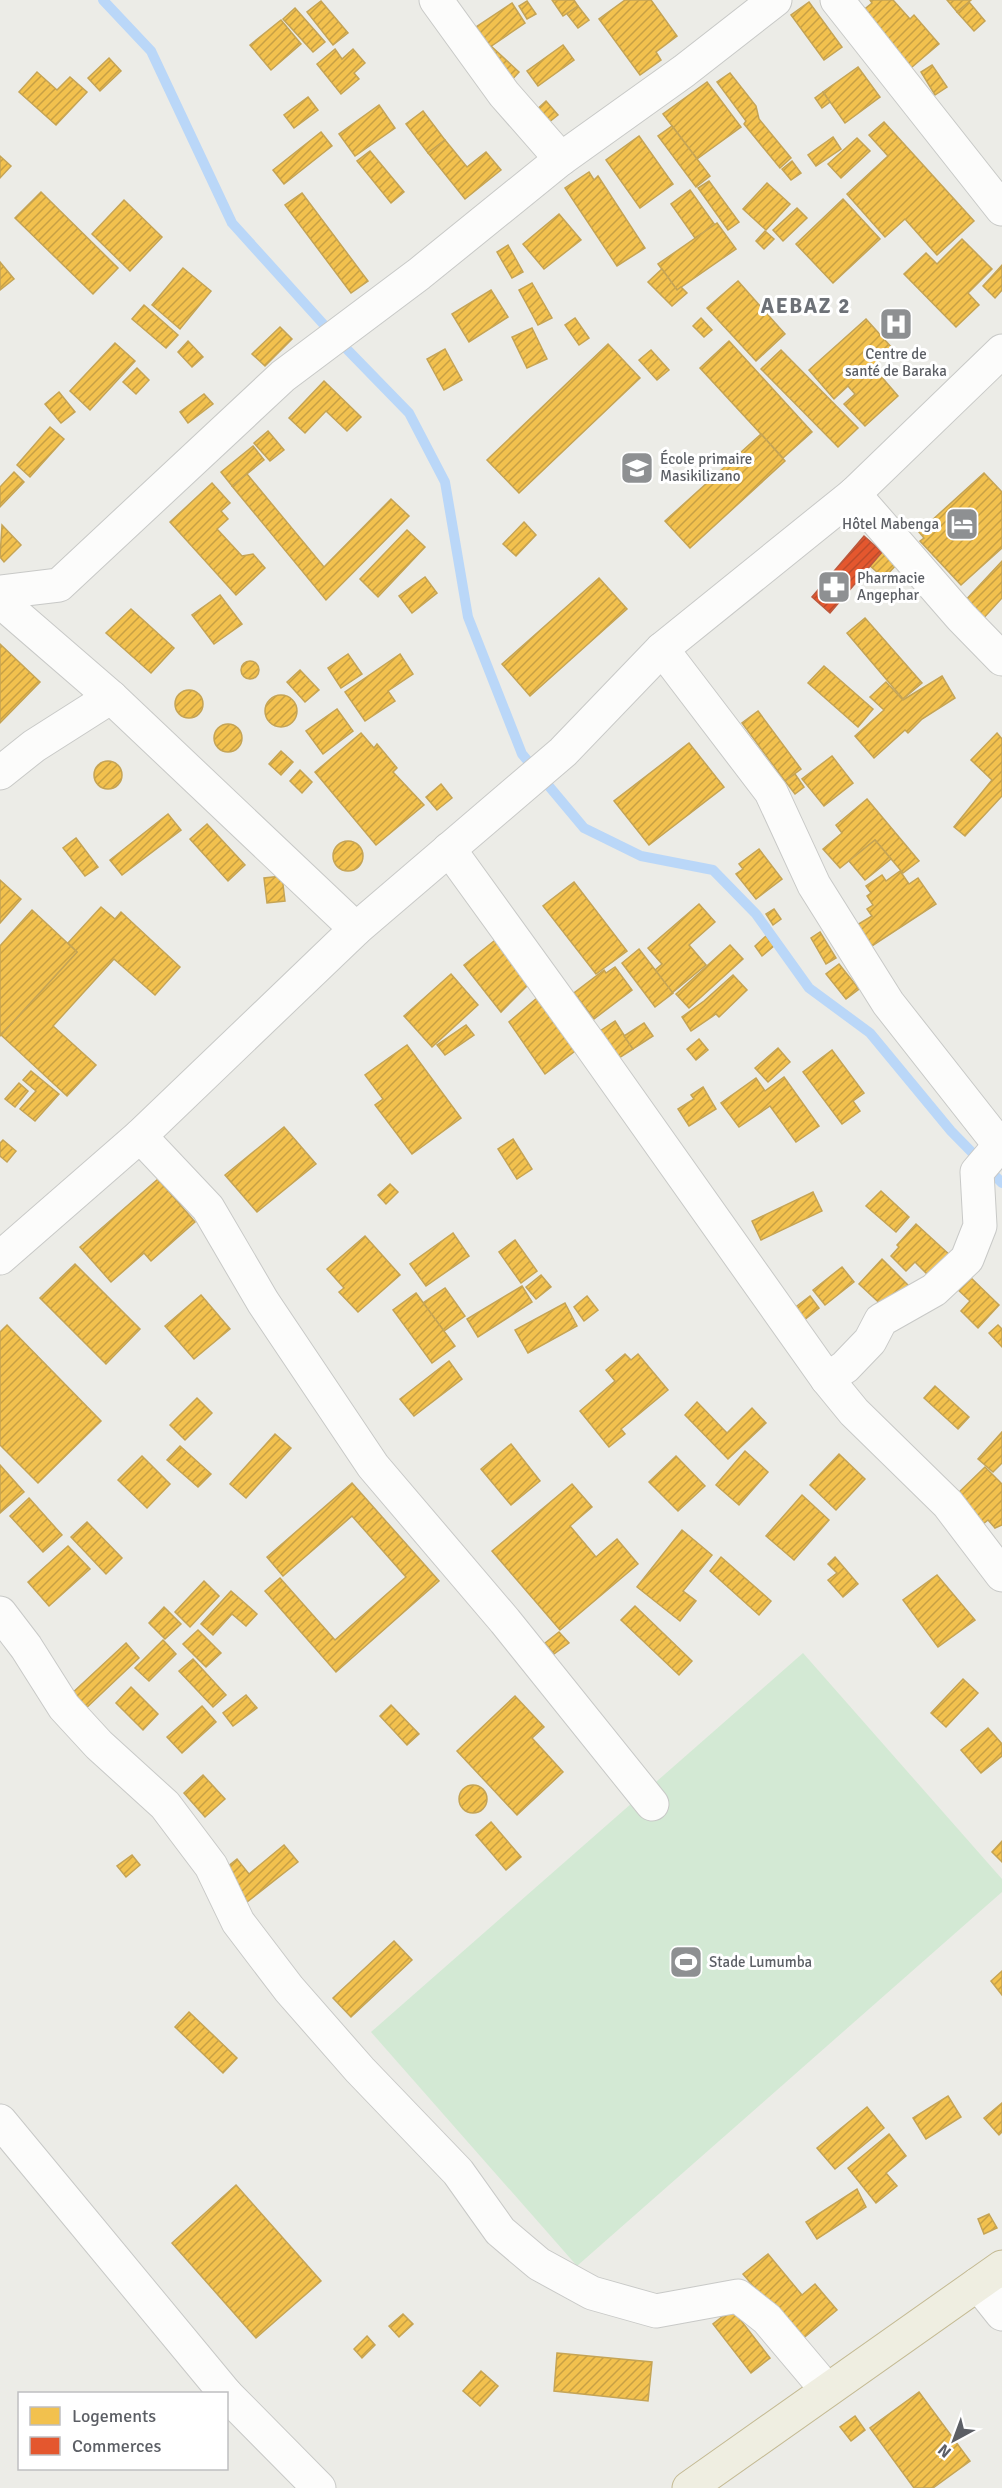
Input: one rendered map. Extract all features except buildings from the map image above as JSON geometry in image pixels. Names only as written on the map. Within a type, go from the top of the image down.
[{"type":"highway","points":[[689,2488],[990,2276]]},
{"type":"street","points":[[436,0],[504,94],[561,159]]},
{"type":"street","points":[[0,592],[58,585],[283,376],[419,274],[561,159],[684,71],[775,0]]},
{"type":"street","points":[[837,0],[1002,209]]},
{"type":"street","points":[[0,1258],[140,1136],[357,929],[563,752],[662,649],[854,494],[1002,351]]},
{"type":"street","points":[[854,494],[961,617],[1002,659]]},
{"type":"street","points":[[0,601],[111,697],[357,929]]},
{"type":"street","points":[[662,649],[771,792],[814,885],[888,1003],[1001,1147],[977,1172],[980,1226],[967,1259],[934,1290],[881,1320],[870,1341],[845,1367],[828,1379]]},
{"type":"street","points":[[0,773],[34,746],[111,697]]},
{"type":"street","points":[[449,849],[828,1379],[854,1412],[948,1504],[1002,1575]]},
{"type":"street","points":[[140,1136],[208,1208],[263,1302],[374,1466],[506,1621],[652,1804]]},
{"type":"street","points":[[0,1613],[26,1647],[64,1707],[99,1745],[165,1805],[211,1866],[238,1922],[289,1989],[360,2070],[458,2172],[500,2231],[538,2264],[592,2293],[656,2311],[738,2296],[767,2319],[827,2390]]},
{"type":"street","points":[[0,2121],[224,2392]]},
{"type":"street","points":[[990,2276],[1002,2314]]},
{"type":"street","points":[[228,2396],[317,2487]]},
{"type":"green space","name":"Stade Lumumba","points":[[803,1653],[1002,1879],[1002,1892],[577,2266],[371,2032]]},
{"type":"waterway","points":[[103,0],[151,51],[232,223],[335,337],[409,413],[445,482],[468,617],[522,754],[584,828],[641,856],[713,870],[756,914],[809,988],[870,1033],[951,1131],[1002,1183]]},
{"type":"place","name":"Centre de santé de Baraka","points":[[896,324]]},
{"type":"place","name":"École primaire Masikilizano","points":[[637,468]]},
{"type":"place","name":"Hôtel Mabenga","points":[[962,524]]},
{"type":"place","name":"Pharmacie Angephar","points":[[834,587]]},
{"type":"place","name":"Stade Lumumba","points":[[686,1962]]},
{"type":"district","name":"AEBAZ 2","points":[[806,306]]}]
